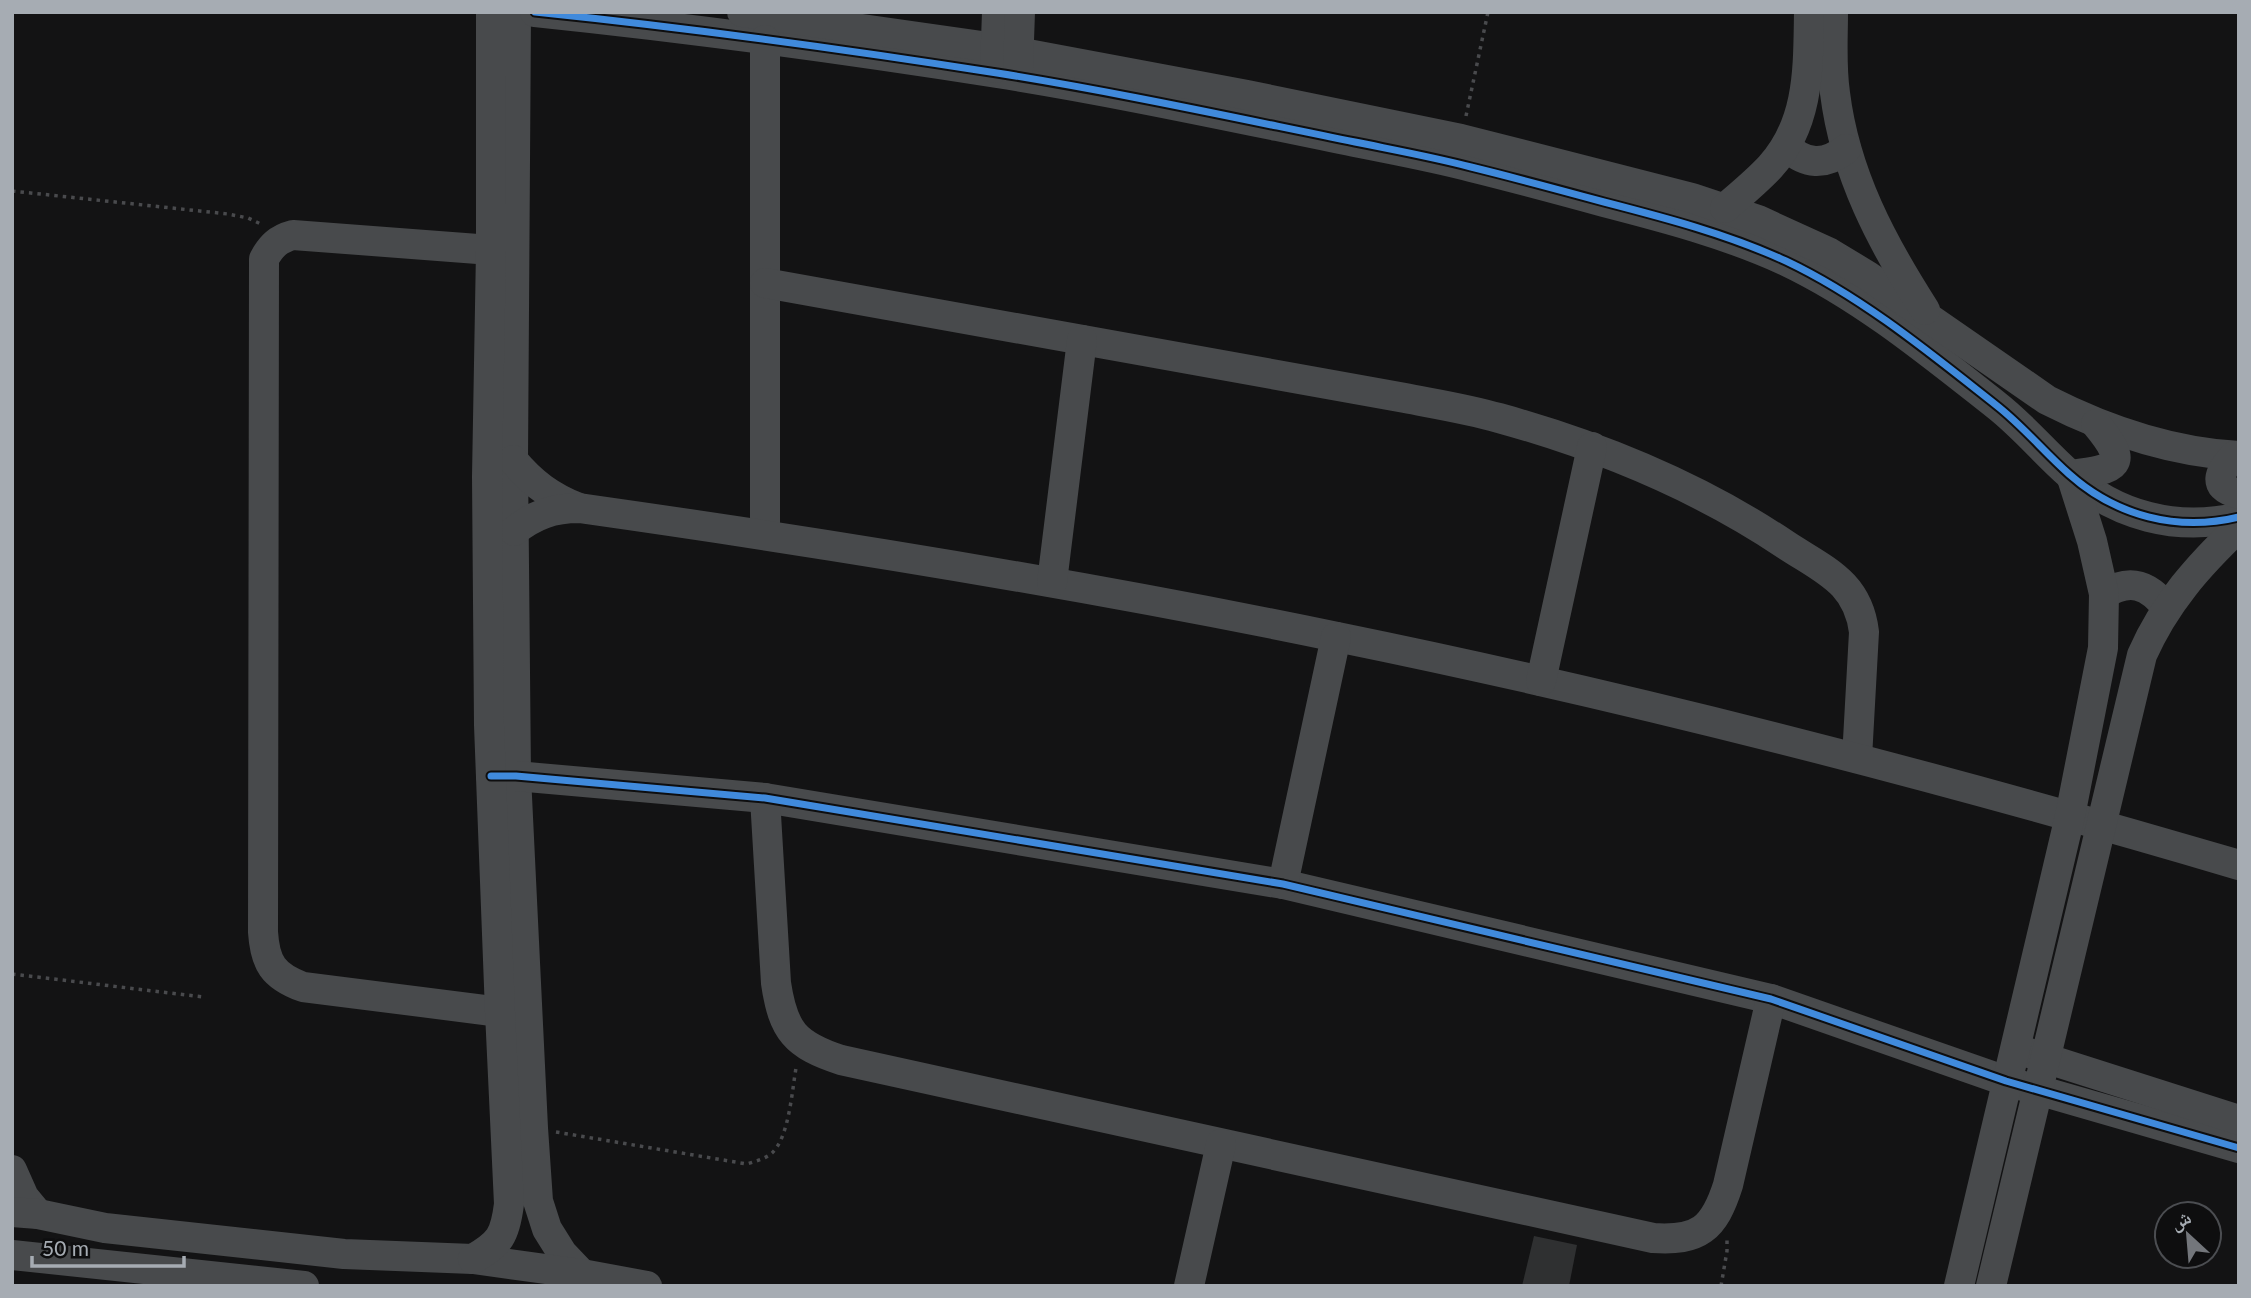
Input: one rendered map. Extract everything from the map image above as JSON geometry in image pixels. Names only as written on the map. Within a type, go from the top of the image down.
[{"type":"street","points":[[491,12],[487,477],[504,776],[538,1201],[547,1229],[562,1254],[582,1274]]},
{"type":"street","points":[[473,1259],[493,1247],[506,1227],[509,1204],[500,1012],[504,776],[514,531],[516,12]]},
{"type":"street","points":[[535,12],[765,40],[1007,62],[1247,94],[1461,139],[1725,208],[1790,233],[1868,276],[2047,400],[2096,424],[2144,440],[2178,449],[2236,456]]},
{"type":"street","points":[[742,12],[1007,62],[1246,120],[1469,166],[1685,223],[1744,243],[1822,281],[1885,321],[2021,426],[2071,475],[2096,495],[2125,510],[2156,520],[2188,524],[2220,522],[2239,517]]},
{"type":"street","points":[[997,12],[1007,62]]},
{"type":"street","points":[[1007,62],[1020,12]]},
{"type":"street","points":[[1725,208],[1770,167],[1786,146],[1798,122],[1805,96],[1809,12]]},
{"type":"street","points":[[1833,12],[1832,62],[1846,149],[1862,196],[1879,231],[1933,322]]},
{"type":"street","points":[[765,40],[765,535]]},
{"type":"street","points":[[1786,146],[1796,156],[1808,161],[1822,162],[1835,158],[1846,149]]},
{"type":"street","points":[[491,250],[293,235],[270,247],[264,259],[264,951],[272,968],[285,981],[303,987],[500,1012]]},
{"type":"street","points":[[765,283],[1470,411],[1592,447],[1672,481],[1755,524],[1846,586],[1856,600],[1862,615],[1864,632],[1857,758]]},
{"type":"street","points":[[1052,582],[1082,340]]},
{"type":"street","points":[[2071,475],[2102,471],[2114,464],[2116,450],[2096,424]]},
{"type":"street","points":[[1541,681],[1592,447]]},
{"type":"street","points":[[2236,456],[2222,470],[2220,477],[2225,489],[2239,494]]},
{"type":"street","points":[[513,460],[526,476],[542,489],[579,508]]},
{"type":"street","points":[[1959,1286],[2070,816],[2103,648],[2104,594],[2092,541],[2071,475]]},
{"type":"street","points":[[514,531],[544,512],[579,508],[1052,582],[1336,637],[1541,681],[1857,758],[2239,865]]},
{"type":"street","points":[[1990,1286],[2142,655],[2166,607],[2190,576],[2239,527]]},
{"type":"street","points":[[2104,594],[2116,587],[2144,587],[2156,595],[2166,607]]},
{"type":"street","points":[[1283,884],[1336,637]]},
{"type":"street","points":[[504,776],[765,798],[1283,884],[1771,999],[2007,1081],[2239,1148]]},
{"type":"street","points":[[765,798],[780,1010],[794,1034],[815,1051],[841,1060],[1653,1238],[1679,1240],[1703,1229],[1720,1210],[1771,999]]},
{"type":"street","points":[[2014,1049],[2239,1120]]},
{"type":"street","points":[[1189,1286],[1221,1143]]},
{"type":"street","points":[[12,1170],[24,1197],[25,1213],[105,1228],[344,1254],[473,1259],[647,1286]]},
{"type":"street","points":[[230,1278],[233,1242]]},
{"type":"street","points":[[12,1255],[304,1286]]},
{"type":"path","points":[[1461,139],[1488,12]]},
{"type":"path","points":[[12,191],[247,218],[266,226],[281,239]]},
{"type":"path","points":[[12,974],[203,997]]},
{"type":"path","points":[[533,1128],[747,1164],[761,1160],[772,1152],[781,1140],[802,1043]]},
{"type":"path","points":[[1720,1210],[1726,1230],[1727,1251],[1721,1286]]},
{"type":"building","points":[[1534,1236],[1577,1245],[1569,1286],[1522,1286]]},
{"type":"cycle path","points":[[535,12],[824,47],[1087,88],[1442,160],[1673,221],[1719,235],[1786,261],[1842,291],[1921,346],[1996,405],[2069,474],[2107,501],[2148,517],[2170,521],[2193,523],[2239,517]]},
{"type":"cycle path","points":[[491,776],[765,798],[1283,884],[1771,999],[2006,1081],[2239,1148]]}]
